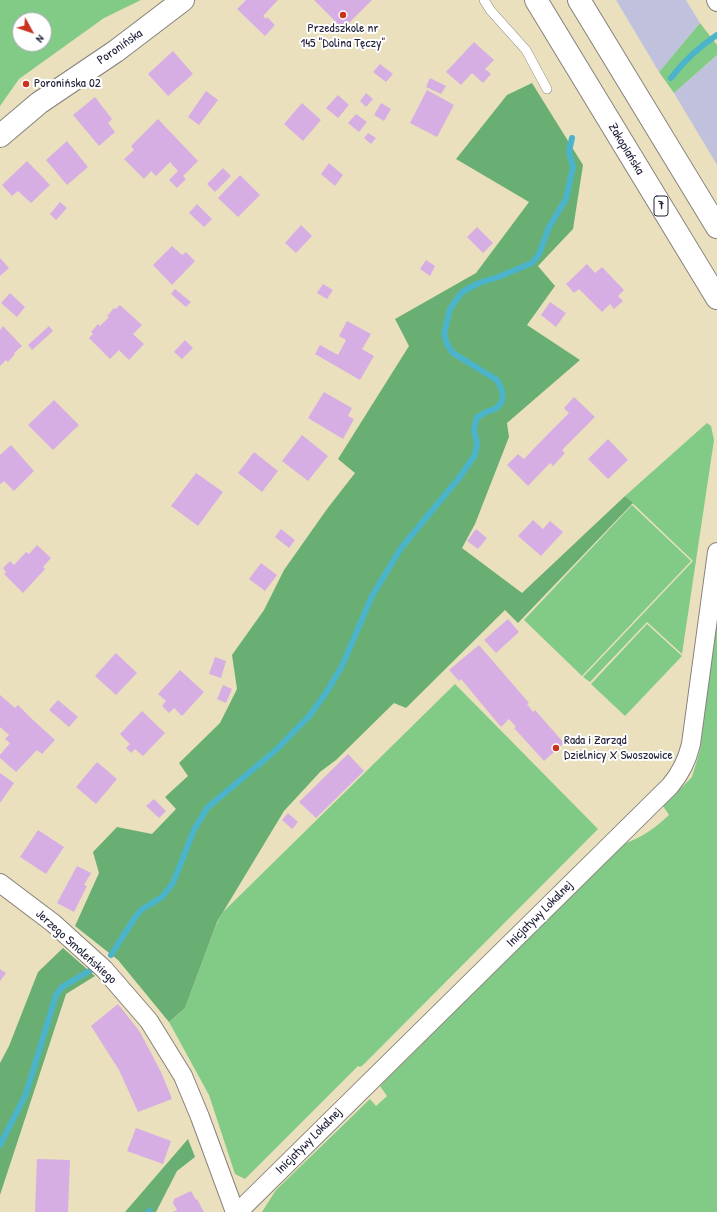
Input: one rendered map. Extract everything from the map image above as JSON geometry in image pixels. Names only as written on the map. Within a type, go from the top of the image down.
[{"type":"main road","name":"Poronińska","points":[[0,136],[39,103],[116,51],[183,0]]},
{"type":"main road","name":"Zakopiańska","points":[[536,0],[717,298]]},
{"type":"main road","points":[[579,0],[717,227]]},
{"type":"street","name":"Inicjatywy Lokalnej","points":[[237,1212],[679,776],[688,756],[691,744],[717,552]]},
{"type":"street","name":"Jerzego Smoleńskiego","points":[[0,883],[53,924],[104,969],[149,1021],[183,1076],[237,1212]]},
{"type":"lane","points":[[484,0],[491,11],[526,50],[547,90]]},
{"type":"shaded area","points":[[616,0],[686,0],[700,23],[659,72]]},
{"type":"shaded area","points":[[717,55],[717,165],[674,93]]},
{"type":"green space","points":[[0,0],[141,0],[104,18],[19,79],[0,106]]},
{"type":"green space","points":[[700,23],[717,45],[717,55],[674,93],[659,72]]},
{"type":"green space","points":[[532,83],[583,165],[573,229],[538,266],[555,286],[527,325],[580,360],[507,423],[509,437],[475,524],[462,548],[522,593],[625,496],[633,503],[518,623],[505,610],[406,708],[394,703],[336,760],[320,772],[284,811],[217,922],[185,1008],[169,1022],[118,960],[75,926],[99,873],[93,852],[117,827],[152,834],[176,809],[165,797],[188,776],[179,763],[220,723],[237,689],[232,655],[264,610],[284,570],[327,509],[355,473],[338,459],[409,346],[395,319],[476,273],[529,202],[456,159],[507,95]]},
{"type":"green space","points":[[707,423],[711,426],[714,440],[682,654],[647,622],[590,682],[583,677],[693,561],[625,496]]},
{"type":"green space","points":[[632,505],[691,561],[582,676],[524,620]]},
{"type":"green space","points":[[717,616],[717,1212],[262,1212],[276,1190],[370,1099],[376,1106],[387,1096],[380,1086],[624,844],[648,832],[669,815],[663,806],[692,777],[700,750]]},
{"type":"green space","points":[[647,624],[682,656],[625,716],[591,684]]},
{"type":"green space","points":[[455,684],[598,829],[363,1065],[360,1067],[358,1066],[245,1179],[235,1174],[209,1095],[169,1022],[185,1008],[216,925],[223,912]]},
{"type":"green space","points":[[63,948],[95,976],[66,994],[0,1195],[0,1063],[9,1046],[38,972]]},
{"type":"green space","points":[[188,1139],[195,1157],[177,1171],[156,1212],[125,1212]]},
{"type":"building","points":[[246,0],[278,0],[263,16],[266,19],[267,17],[275,25],[265,36],[237,9]]},
{"type":"building","name":"Przedszkole nr 145 \"Dolina Tęczy\"","points":[[314,0],[372,0],[343,29]]},
{"type":"building","points":[[474,42],[494,60],[485,69],[491,74],[483,83],[472,73],[461,85],[446,72]]},
{"type":"building","points":[[173,51],[193,74],[168,96],[148,74]]},
{"type":"building","points":[[380,64],[393,74],[386,82],[373,72]]},
{"type":"building","points":[[430,78],[446,86],[441,94],[426,87]]},
{"type":"building","points":[[427,90],[454,105],[437,137],[410,123]]},
{"type":"building","points":[[206,91],[218,100],[199,125],[188,117]]},
{"type":"building","points":[[366,93],[373,99],[366,107],[360,101]]},
{"type":"building","points":[[338,95],[349,105],[338,118],[326,108]]},
{"type":"building","points":[[95,97],[112,119],[108,123],[115,132],[99,146],[73,115]]},
{"type":"building","points":[[302,103],[321,120],[303,141],[284,124]]},
{"type":"building","points":[[381,103],[391,109],[384,121],[374,115]]},
{"type":"building","points":[[356,114],[367,122],[359,132],[348,123]]},
{"type":"building","points":[[158,119],[198,161],[183,176],[186,179],[177,188],[169,180],[178,171],[170,162],[156,176],[151,171],[144,179],[124,159],[134,150],[131,146]]},
{"type":"building","points":[[368,133],[376,138],[371,144],[364,138]]},
{"type":"building","points":[[67,141],[88,167],[67,185],[46,160]]},
{"type":"building","points":[[27,161],[50,185],[31,203],[18,191],[12,196],[2,185]]},
{"type":"building","points":[[329,163],[343,175],[335,186],[321,174]]},
{"type":"building","points":[[223,168],[231,176],[215,192],[207,184]]},
{"type":"building","points":[[240,175],[260,195],[238,217],[218,198]]},
{"type":"building","points":[[60,202],[67,208],[56,220],[50,214]]},
{"type":"building","points":[[197,204],[212,219],[204,227],[189,213]]},
{"type":"building","points":[[301,225],[312,236],[296,253],[285,243]]},
{"type":"building","points":[[477,227],[493,243],[483,253],[467,237]]},
{"type":"building","points":[[172,246],[182,255],[186,252],[195,261],[172,285],[153,265]]},
{"type":"building","points":[[0,258],[9,268],[0,276]]},
{"type":"building","points":[[426,260],[435,266],[430,276],[420,269]]},
{"type":"building","points":[[587,264],[595,273],[602,267],[624,290],[618,296],[623,301],[614,309],[610,304],[602,312],[579,289],[574,293],[566,284]]},
{"type":"building","points":[[323,284],[333,290],[327,299],[317,293]]},
{"type":"building","points":[[175,289],[191,302],[186,307],[171,294]]},
{"type":"building","points":[[10,293],[25,307],[17,317],[1,303]]},
{"type":"building","points":[[550,302],[566,313],[556,327],[541,315]]},
{"type":"building","points":[[120,305],[142,325],[133,334],[144,344],[129,360],[119,350],[110,359],[89,338],[93,334],[91,332],[98,324],[100,326],[109,317],[107,316],[114,308],[116,309]]},
{"type":"building","points":[[347,321],[371,334],[362,349],[374,356],[360,380],[315,354],[320,345],[338,355],[346,340],[339,336]]},
{"type":"building","points":[[3,326],[22,346],[14,353],[15,354],[8,362],[6,360],[0,366],[0,330]]},
{"type":"building","points":[[49,326],[53,331],[32,350],[28,345]]},
{"type":"building","points":[[185,340],[193,348],[182,359],[174,352]]},
{"type":"building","points":[[324,392],[352,408],[348,416],[354,419],[343,439],[308,418]]},
{"type":"building","points":[[574,397],[595,417],[562,450],[565,453],[553,466],[550,463],[528,486],[507,465],[518,454],[524,459],[569,413],[564,408]]},
{"type":"building","points":[[54,400],[79,425],[53,450],[28,425]]},
{"type":"building","points":[[302,435],[328,456],[308,481],[282,461]]},
{"type":"building","points":[[608,439],[628,460],[608,479],[588,459]]},
{"type":"building","points":[[11,445],[34,471],[14,491],[4,481],[1,484],[0,483],[0,455]]},
{"type":"building","points":[[254,452],[278,471],[262,492],[238,473]]},
{"type":"building","points":[[196,473],[223,492],[198,526],[171,506]]},
{"type":"building","points":[[533,520],[543,529],[550,521],[563,532],[541,556],[518,536]]},
{"type":"building","points":[[281,529],[295,540],[289,548],[275,537]]},
{"type":"building","points":[[476,529],[487,538],[478,549],[467,541]]},
{"type":"building","points":[[37,545],[51,558],[43,567],[45,569],[23,593],[4,574],[6,572],[3,568],[10,561],[14,565],[26,552],[29,554]]},
{"type":"building","points":[[261,563],[277,575],[265,591],[249,579]]},
{"type":"building","points":[[508,619],[519,632],[496,653],[484,640]]},
{"type":"building","points":[[479,645],[529,703],[527,704],[533,712],[535,710],[564,743],[544,761],[514,728],[516,727],[509,719],[501,727],[461,679],[459,681],[449,670]]},
{"type":"building","points":[[116,653],[137,673],[116,695],[95,676]]},
{"type":"building","points":[[215,657],[226,661],[221,678],[209,674]]},
{"type":"building","points":[[180,670],[204,692],[182,716],[174,708],[169,713],[162,706],[166,701],[158,694]]},
{"type":"building","points":[[223,685],[232,689],[226,703],[217,699]]},
{"type":"building","points":[[0,695],[15,708],[18,705],[55,740],[42,754],[37,750],[16,772],[0,758],[0,755],[10,743],[5,739],[9,735],[0,727]]},
{"type":"building","points":[[58,700],[78,717],[69,727],[49,710]]},
{"type":"building","points":[[142,711],[165,733],[143,756],[135,749],[131,753],[126,748],[130,744],[120,734]]},
{"type":"building","points":[[348,754],[364,771],[316,818],[299,802]]},
{"type":"building","points":[[97,762],[117,779],[96,804],[76,787]]},
{"type":"building","points":[[0,773],[14,783],[0,803]]},
{"type":"building","points":[[154,799],[166,811],[159,818],[146,806]]},
{"type":"building","points":[[288,813],[298,822],[292,829],[282,820]]},
{"type":"building","points":[[38,830],[64,847],[46,874],[20,857]]},
{"type":"building","points":[[77,866],[91,873],[84,885],[87,886],[74,912],[57,903]]},
{"type":"building","points":[[0,969],[6,973],[0,981]]},
{"type":"building","points":[[118,1004],[140,1032],[161,1072],[172,1099],[138,1112],[119,1070],[91,1026]]},
{"type":"building","points":[[136,1128],[171,1141],[163,1164],[127,1151]]},
{"type":"building","points":[[37,1159],[70,1160],[68,1212],[35,1212]]},
{"type":"building","points":[[191,1191],[204,1212],[173,1212],[177,1210],[173,1203],[174,1199]]},
{"type":"waterway","points":[[671,78],[692,55],[717,35]]},
{"type":"waterway","points":[[111,955],[141,910],[162,897],[173,883],[194,830],[207,808],[276,750],[310,715],[326,693],[342,666],[372,596],[401,548],[459,478],[475,455],[477,443],[474,430],[477,417],[499,406],[503,395],[497,380],[453,353],[447,344],[444,334],[450,309],[462,292],[479,283],[532,263],[539,254],[549,227],[566,199],[573,167],[569,151],[572,138]]},
{"type":"waterway","points":[[0,1145],[26,1094],[56,995],[62,987],[91,970]]},
{"type":"place","name":"Przedszkole nr 145 \"Dolina Tęczy\"","points":[[343,15]]},
{"type":"place","name":"Poronińska 02","points":[[26,84]]},
{"type":"place","name":"Rada i Zarząd Dzielnicy X Swoszowice","points":[[556,748]]}]
